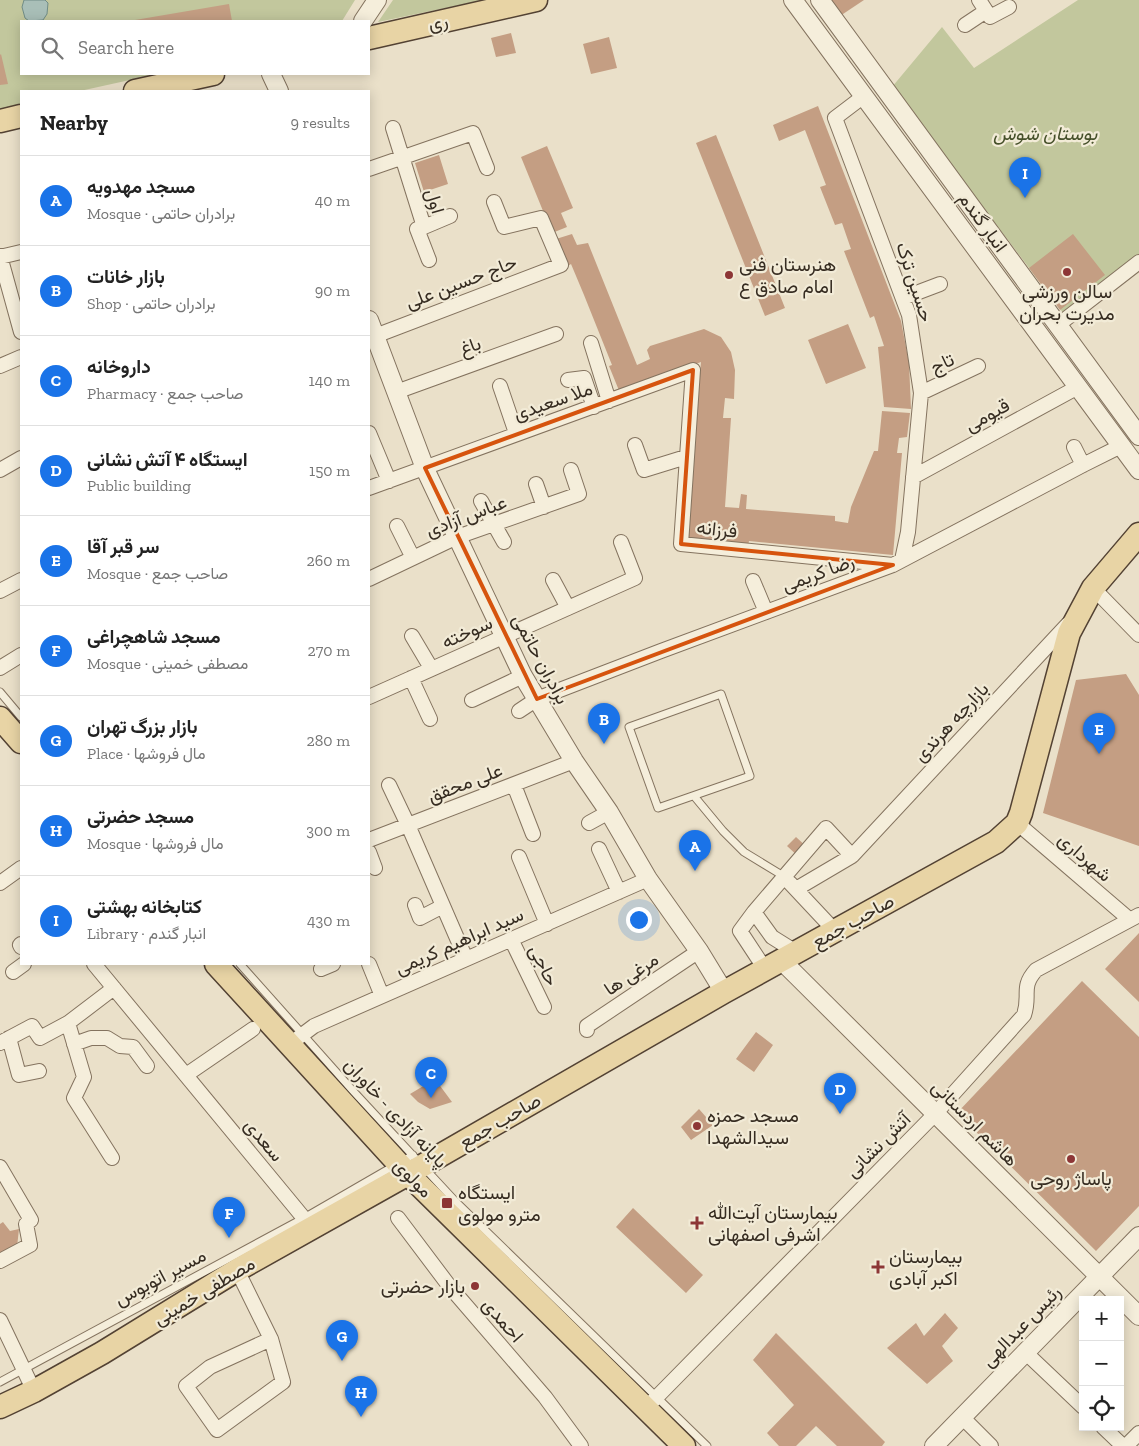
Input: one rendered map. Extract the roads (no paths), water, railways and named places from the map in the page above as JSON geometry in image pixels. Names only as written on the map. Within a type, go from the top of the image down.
[{"type":"main road","name":"ری","points":[[370,38],[536,0]]},
{"type":"main road","points":[[140,90],[208,75]]},
{"type":"main road","points":[[0,120],[20,115]]},
{"type":"main road","points":[[1017,823],[1063,650],[1077,615],[1093,588],[1139,534]]},
{"type":"main road","points":[[7,722],[20,741]]},
{"type":"main road","name":"صاحب جمع","points":[[411,1165],[984,850],[1017,823]]},
{"type":"main road","name":"مولوی","points":[[217,965],[297,1039],[411,1165],[651,1403],[684,1446]]},
{"type":"main road","name":"مصطفی خمینی","points":[[0,1406],[34,1391],[102,1353],[308,1223],[411,1165]]},
{"type":"street","points":[[364,20],[377,0]]},
{"type":"street","name":"انبار گندم","points":[[793,0],[1139,470]]},
{"type":"street","name":"انبار گندم","points":[[820,0],[1139,436]]},
{"type":"street","points":[[965,25],[982,5],[990,16],[1009,7]]},
{"type":"street","points":[[271,75],[279,90]]},
{"type":"street","name":"حسین ترک","points":[[864,96],[835,118],[909,315],[921,393],[908,532],[897,563]]},
{"type":"street","points":[[889,130],[906,118]]},
{"type":"street","name":"اول","points":[[393,128],[424,227],[450,216]]},
{"type":"street","points":[[370,169],[473,133],[487,168]]},
{"type":"street","name":"حاج حسین علی","points":[[372,328],[561,265],[541,218],[504,227],[494,202]]},
{"type":"street","points":[[424,227],[417,229],[429,260]]},
{"type":"street","points":[[20,252],[0,257],[20,328]]},
{"type":"street","points":[[1058,325],[1139,262]]},
{"type":"street","points":[[903,298],[940,284]]},
{"type":"street","name":"برادران حاتمی","points":[[372,328],[425,468],[523,676],[574,760],[609,812],[648,879],[700,952],[724,992]]},
{"type":"street","name":"باغ","points":[[396,392],[556,334]]},
{"type":"street","points":[[591,343],[610,401]]},
{"type":"street","points":[[0,366],[20,358]]},
{"type":"street","name":"تاج","points":[[921,393],[978,366]]},
{"type":"street","name":"ملا سعیدی","points":[[370,488],[693,370]]},
{"type":"street","name":"فرزانه","points":[[693,370],[681,544],[897,563]]},
{"type":"street","points":[[568,380],[584,378],[594,407]]},
{"type":"street","points":[[500,386],[516,433]]},
{"type":"street","name":"قیومی","points":[[913,477],[1078,387]]},
{"type":"street","points":[[370,435],[389,481]]},
{"type":"street","points":[[635,445],[644,470],[686,457]]},
{"type":"street","name":"رضا کریمی","points":[[519,711],[537,699],[897,563],[1082,465],[1122,446]]},
{"type":"street","points":[[1074,447],[1082,465]]},
{"type":"street","points":[[0,470],[20,459]]},
{"type":"street","name":"عباس آزادی","points":[[370,579],[457,538],[579,494],[571,470]]},
{"type":"street","points":[[536,484],[544,507]]},
{"type":"street","points":[[481,501],[504,542]]},
{"type":"street","points":[[397,526],[413,558]]},
{"type":"street","name":"سوخته","points":[[370,697],[635,578],[621,542]]},
{"type":"street","points":[[553,580],[568,608]]},
{"type":"street","points":[[0,591],[20,581]]},
{"type":"street","points":[[753,581],[766,612]]},
{"type":"street","points":[[1093,588],[1139,635]]},
{"type":"street","name":"بازارچه هرندی","points":[[796,889],[852,856],[1077,615]]},
{"type":"street","points":[[412,636],[431,668]]},
{"type":"street","points":[[0,668],[20,656]]},
{"type":"street","points":[[472,700],[523,676]]},
{"type":"street","points":[[411,678],[430,719]]},
{"type":"street","name":"علی محقق","points":[[370,840],[574,760]]},
{"type":"street","points":[[514,784],[533,834]]},
{"type":"street","points":[[389,785],[466,959]]},
{"type":"street","points":[[589,823],[609,812]]},
{"type":"street","name":"شهرداری","points":[[1017,823],[1134,917]]},
{"type":"street","points":[[781,960],[740,931],[826,828],[852,856]]},
{"type":"street","points":[[599,849],[619,892]]},
{"type":"street","points":[[370,855],[375,868]]},
{"type":"street","points":[[519,857],[547,924]]},
{"type":"street","points":[[0,883],[20,871]]},
{"type":"street","points":[[785,877],[835,931]]},
{"type":"street","name":"سید ابراهیم کریمی","points":[[297,1039],[314,1026],[648,879]]},
{"type":"street","points":[[415,905],[420,918],[443,906]]},
{"type":"street","points":[[754,912],[772,937],[781,960]]},
{"type":"street","name":"آتش نشانی","points":[[651,1403],[935,1114],[1024,1015],[1028,1004],[1026,984],[1029,977],[1036,970],[1134,917]]},
{"type":"street","name":"حاجی","points":[[511,940],[544,1007]]},
{"type":"street","name":"مرغی ها","points":[[587,1030],[586,1026],[700,952]]},
{"type":"street","name":"هاشم اردستانی","points":[[781,960],[1139,1316]]},
{"type":"street","name":"سعدی","points":[[95,965],[308,1223]]},
{"type":"street","points":[[369,965],[382,996]]},
{"type":"street","points":[[39,1072],[20,1075],[4,1041],[32,1026],[40,1038],[68,1023],[114,988]]},
{"type":"street","points":[[68,1023],[84,1077],[74,1098],[112,1158]]},
{"type":"street","points":[[186,1075],[253,1029]]},
{"type":"street","points":[[74,1044],[91,1038],[107,1038],[120,1046],[133,1047],[147,1066]]},
{"type":"street","points":[[0,1167],[31,1220],[26,1224],[30,1245],[0,1262]]},
{"type":"street","name":"احمدی","points":[[398,1218],[450,1287],[545,1396],[581,1446]]},
{"type":"street","name":"رئیس عبدالهی","points":[[934,1446],[1139,1236]]},
{"type":"street","points":[[236,1270],[271,1339],[283,1382],[218,1430],[186,1386],[210,1367],[271,1339]]},
{"type":"street","points":[[0,1320],[34,1391]]},
{"type":"street","points":[[1025,1352],[1079,1404]]},
{"type":"street","points":[[962,1418],[991,1446]]},
{"type":"street","points":[[1107,1431],[1124,1446],[1139,1433]]},
{"type":"lane","points":[[128,90],[199,75]]},
{"type":"lane","points":[[0,692],[7,722]]},
{"type":"lane","points":[[720,694],[750,776],[694,796],[658,808],[629,726],[720,694]]},
{"type":"lane","points":[[694,796],[723,831],[744,852],[785,877]]},
{"type":"lane","points":[[241,965],[297,1039]]},
{"type":"lane","name":"مسیر اتوبوس","points":[[0,1382],[308,1223]]},
{"type":"lane","points":[[651,1403],[707,1446]]},
{"type":"water","points":[[24,0],[45,0],[48,3],[47,14],[43,20],[28,20],[25,18],[22,7]]},
{"type":"place","name":"کتابخانه بهشتی","points":[[1025,198]]},
{"type":"place","name":"سالن ورزشی مدیرت بحران","points":[[1067,272]]},
{"type":"place","name":"هنرستان فنی امام صادق ع","points":[[729,275]]},
{"type":"place","name":"بازار خانات","points":[[604,744]]},
{"type":"place","name":"سر قبر آقا","points":[[1099,754]]},
{"type":"place","name":"مسجد مهدویه","points":[[695,871]]},
{"type":"place","name":"داروخانه","points":[[431,1098]]},
{"type":"place","name":"ایستگاه ۴ آتش نشانی","points":[[840,1114]]},
{"type":"place","name":"مسجد حمزه سیدالشهدا","points":[[697,1126]]},
{"type":"place","name":"پاساژ روحی","points":[[1071,1159]]},
{"type":"place","name":"ایستگاه مترو مولوی","points":[[447,1203]]},
{"type":"place","name":"بیمارستان آیت‌الله اشرفی اصفهانی","points":[[697,1223]]},
{"type":"place","name":"مسجد شاهچراغی","points":[[229,1238]]},
{"type":"place","name":"بیمارستان اکبر آبادی","points":[[878,1267]]},
{"type":"place","name":"بازار حضرتی","points":[[475,1286]]},
{"type":"place","name":"بازار بزرگ تهران","points":[[342,1361]]},
{"type":"place","name":"مسجد حضرتی","points":[[361,1417]]},
{"type":"park label","name":"بوستان شوش","points":[[1045,133]]}]
